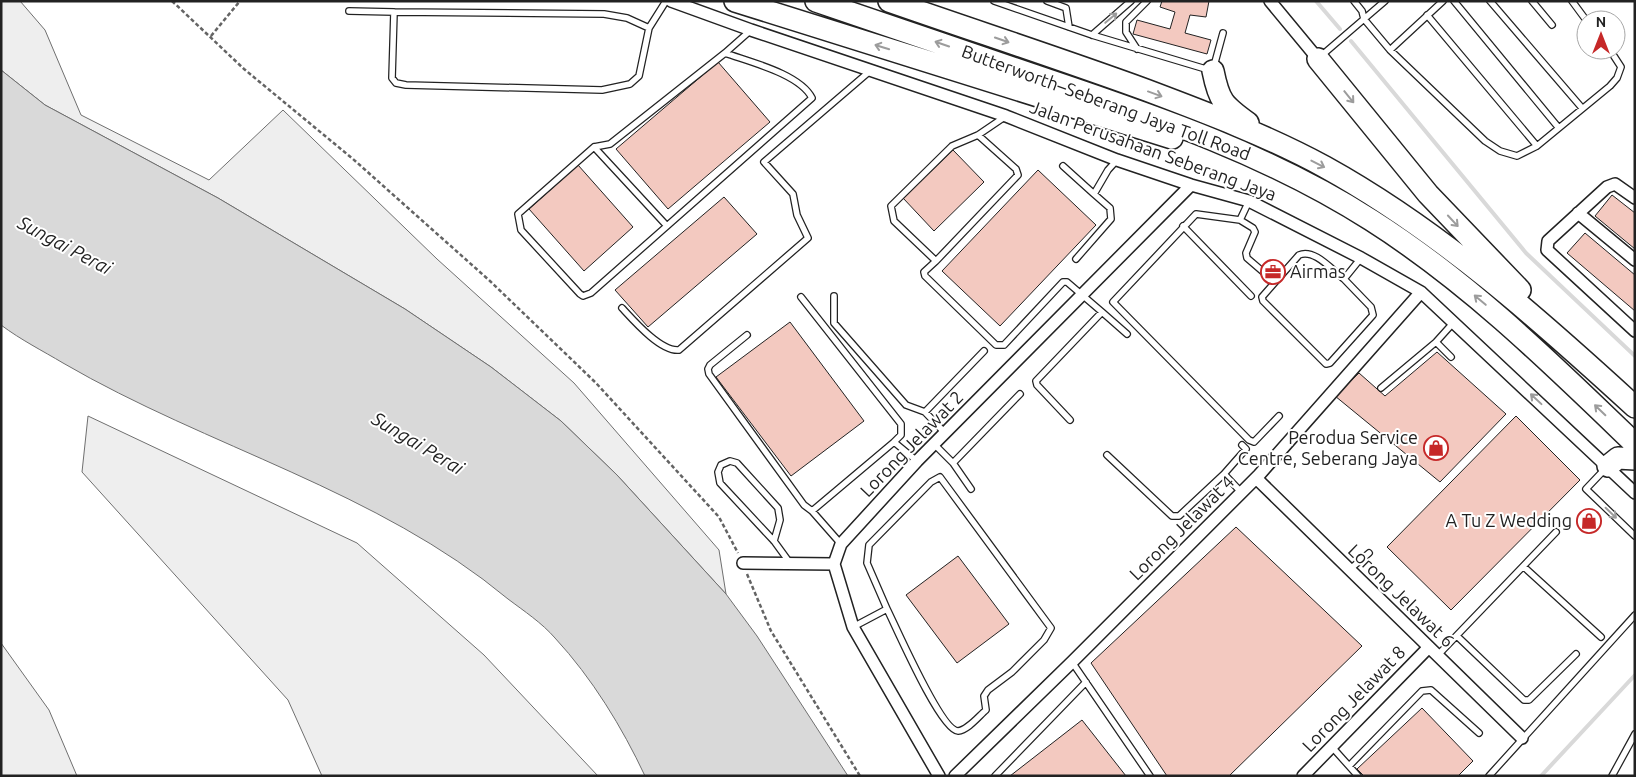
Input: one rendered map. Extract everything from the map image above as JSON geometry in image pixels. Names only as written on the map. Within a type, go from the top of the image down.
[{"type":"highway","points":[[735,1],[1162,135],[1267,163]]},
{"type":"highway","name":"Butterworth–Seberang Jaya Toll Road","points":[[816,1],[1092,94],[1196,132],[1267,163],[1314,187],[1372,220],[1480,300],[1537,350],[1635,444]]},
{"type":"highway","name":"Butterworth–Seberang Jaya Toll Road","points":[[890,1],[1202,111],[1274,142],[1325,167],[1382,201],[1472,266],[1577,354],[1635,407]]},
{"type":"highway","points":[[1318,59],[1428,194],[1577,354]]},
{"type":"highway","points":[[1213,71],[1218,94],[1229,109],[1274,142]]},
{"type":"highway","points":[[1608,466],[1618,458],[1635,459]]},
{"type":"street","name":"Jalan Perusahaan Seberang Jaya","points":[[671,1],[1006,116],[1117,160],[1191,185],[1249,201],[1361,258],[1421,292],[1635,493]]},
{"type":"street","points":[[1270,1],[1318,59]]},
{"type":"street","points":[[1635,198],[1615,184],[1607,187],[1548,241],[1547,250],[1635,332]]},
{"type":"street","name":"Lorong Jelawat 2","points":[[834,564],[841,544],[917,462],[1191,185]]},
{"type":"street","points":[[1578,214],[1635,260]]},
{"type":"street","name":"Lorong Jelawat 4","points":[[955,776],[1256,478],[1421,292]]},
{"type":"street","name":"Lorong Jelawat 6","points":[[1256,478],[1522,738]]},
{"type":"street","points":[[743,564],[834,564],[853,627],[939,776]]},
{"type":"street","name":"Lorong Jelawat 8","points":[[1304,776],[1429,647]]},
{"type":"lane","points":[[394,12],[392,78],[396,83],[406,85],[602,90],[630,84],[639,76],[649,28],[666,1]]},
{"type":"lane","points":[[994,1],[1092,35],[1213,71],[1223,32]]},
{"type":"lane","points":[[1046,1],[1066,8],[1069,27]]},
{"type":"lane","points":[[1092,35],[1131,1]]},
{"type":"lane","points":[[1137,49],[1126,32],[1126,22],[1147,1]]},
{"type":"lane","points":[[1354,1],[1362,11],[1364,19],[1390,50],[1485,141],[1500,152],[1517,156],[1537,146],[1610,86],[1617,78],[1621,67],[1616,60]]},
{"type":"lane","points":[[1318,59],[1386,1]]},
{"type":"lane","points":[[1390,50],[1442,1]]},
{"type":"lane","points":[[1454,1],[1558,127]]},
{"type":"lane","points":[[1490,1],[1582,108]]},
{"type":"lane","points":[[1532,1],[1552,25]]},
{"type":"lane","points":[[349,11],[604,14],[628,18],[649,28]]},
{"type":"lane","points":[[1427,15],[1537,146]]},
{"type":"lane","points":[[725,52],[790,77],[808,90],[812,98],[591,293],[583,296],[522,230],[518,214],[594,147],[610,144],[751,30]]},
{"type":"lane","points":[[622,308],[645,331],[670,349],[679,350],[808,238],[797,215],[793,194],[764,162],[871,69]]},
{"type":"lane","points":[[936,261],[894,221],[891,206],[952,146],[978,135],[1006,116]]},
{"type":"lane","points":[[978,135],[1016,169],[1018,174],[924,272],[925,276],[996,345],[1004,345],[1062,282],[1067,282],[1127,334]]},
{"type":"lane","points":[[594,147],[667,226]]},
{"type":"lane","points":[[1094,194],[1108,170],[1117,160]]},
{"type":"lane","points":[[1063,166],[1110,208],[1111,219],[1076,259]]},
{"type":"lane","points":[[1240,220],[1249,201]]},
{"type":"lane","points":[[1274,282],[1247,258],[1246,253],[1255,232],[1254,228],[1240,220],[1196,214],[1113,302],[1249,440],[1254,442],[1279,416]]},
{"type":"lane","points":[[1183,226],[1251,296]]},
{"type":"lane","points":[[1304,253],[1312,254],[1344,279],[1371,306],[1373,315],[1330,363],[1326,364],[1263,300],[1265,293],[1274,282],[1299,255],[1304,253]]},
{"type":"lane","points":[[1344,279],[1361,258]]},
{"type":"lane","points":[[834,296],[834,323],[906,405],[925,412],[946,434]]},
{"type":"lane","points":[[801,297],[901,424],[901,435],[894,442],[812,511]]},
{"type":"lane","points":[[1070,420],[1037,385],[1036,381],[1102,312]]},
{"type":"lane","points":[[1380,388],[1436,342],[1454,322]]},
{"type":"lane","points":[[747,335],[710,365],[708,369],[709,374],[804,504],[841,544]]},
{"type":"lane","points":[[1436,342],[1451,356]]},
{"type":"lane","points":[[925,412],[984,351]]},
{"type":"lane","points":[[953,463],[1020,394]]},
{"type":"lane","points":[[894,442],[917,462]]},
{"type":"lane","points":[[935,445],[953,463],[971,489]]},
{"type":"lane","points":[[1106,455],[1172,516],[1179,516],[1244,454],[1246,449],[1242,445]]},
{"type":"lane","points":[[774,541],[780,520],[778,508],[737,463],[730,461],[720,465],[718,472],[720,483],[774,541],[792,565]]},
{"type":"lane","points":[[1608,466],[1586,489],[1635,536]]},
{"type":"lane","points":[[1224,474],[1241,492]]},
{"type":"lane","points":[[940,478],[1052,628],[1044,640],[1012,672],[988,690],[984,696],[986,710],[965,729],[958,731],[952,729],[938,712],[887,609],[867,563],[869,545],[931,482],[940,478]]},
{"type":"lane","points":[[1438,656],[1556,532]]},
{"type":"lane","points":[[1349,570],[1369,554]]},
{"type":"lane","points":[[1524,567],[1601,637]]},
{"type":"lane","points":[[853,627],[887,609]]},
{"type":"lane","points":[[1489,776],[1635,615]]},
{"type":"lane","points":[[1458,636],[1524,700],[1529,700],[1576,654]]},
{"type":"lane","points":[[1072,662],[1150,776]]},
{"type":"lane","points":[[995,776],[1086,682]]},
{"type":"lane","points":[[1349,766],[1422,691],[1431,690],[1479,733]]},
{"type":"lane","points":[[1612,776],[1635,734]]},
{"type":"lane","points":[[1332,747],[1358,776]]},
{"type":"path","points":[[172,1],[244,69],[353,159],[490,280],[596,383],[719,517],[743,564],[771,631],[860,776]]},
{"type":"path","points":[[211,36],[240,1]]},
{"type":"shaded area","points":[[1,1],[20,1],[45,30],[81,115],[209,180],[283,110],[437,259],[574,383],[719,550],[726,594],[617,475],[561,421],[491,367],[405,309],[218,198],[45,105],[1,70]]},
{"type":"shaded area","points":[[88,416],[357,543],[484,655],[598,776],[322,776],[288,700],[82,472]]},
{"type":"shaded area","points":[[1,643],[49,710],[77,776],[1,776]]},
{"type":"water","name":"Sungai Perai","points":[[1,70],[45,105],[218,198],[405,309],[491,367],[561,421],[617,475],[726,594],[757,636],[848,776],[645,776],[626,739],[594,686],[569,653],[539,622],[457,561],[404,528],[348,499],[119,393],[16,336],[1,325]]},
{"type":"building","points":[[1162,1],[1209,1],[1206,17],[1190,15],[1185,33],[1211,40],[1207,54],[1133,34],[1137,20],[1170,29],[1175,12],[1160,7]]},
{"type":"building","points":[[718,62],[770,122],[668,209],[616,149]]},
{"type":"building","points":[[953,150],[984,182],[934,231],[903,198]]},
{"type":"building","points":[[578,165],[633,227],[584,271],[529,209]]},
{"type":"building","points":[[1038,170],[1096,225],[1000,326],[942,271]]},
{"type":"building","points":[[1612,195],[1635,213],[1635,249],[1595,216]]},
{"type":"building","points":[[724,197],[757,234],[648,327],[615,290]]},
{"type":"building","points":[[1585,233],[1635,275],[1635,311],[1567,253]]},
{"type":"building","points":[[790,322],[864,421],[791,476],[716,377]]},
{"type":"building","name":"Perodua Service Centre, Seberang Jaya","points":[[1437,352],[1506,414],[1440,482],[1335,396],[1359,373],[1385,396]]},
{"type":"building","points":[[1516,416],[1580,480],[1451,610],[1387,547]]},
{"type":"building","points":[[1236,527],[1362,646],[1229,776],[1167,776],[1091,663]]},
{"type":"building","points":[[958,556],[1009,624],[957,663],[906,595]]},
{"type":"building","points":[[1422,708],[1473,761],[1458,776],[1364,776],[1357,769]]},
{"type":"building","points":[[1082,720],[1126,776],[1010,776]]},
{"type":"waterway","points":[[1316,1],[1340,29]]},
{"type":"waterway","points":[[1351,41],[1526,253],[1635,356]]},
{"type":"waterway","points":[[1541,776],[1635,675]]},
{"type":"place","name":"Airmas","points":[[1273,272]]},
{"type":"place","name":"Perodua Service Centre, Seberang Jaya","points":[[1436,448]]},
{"type":"place","name":"A Tu Z Wedding","points":[[1589,521]]}]
